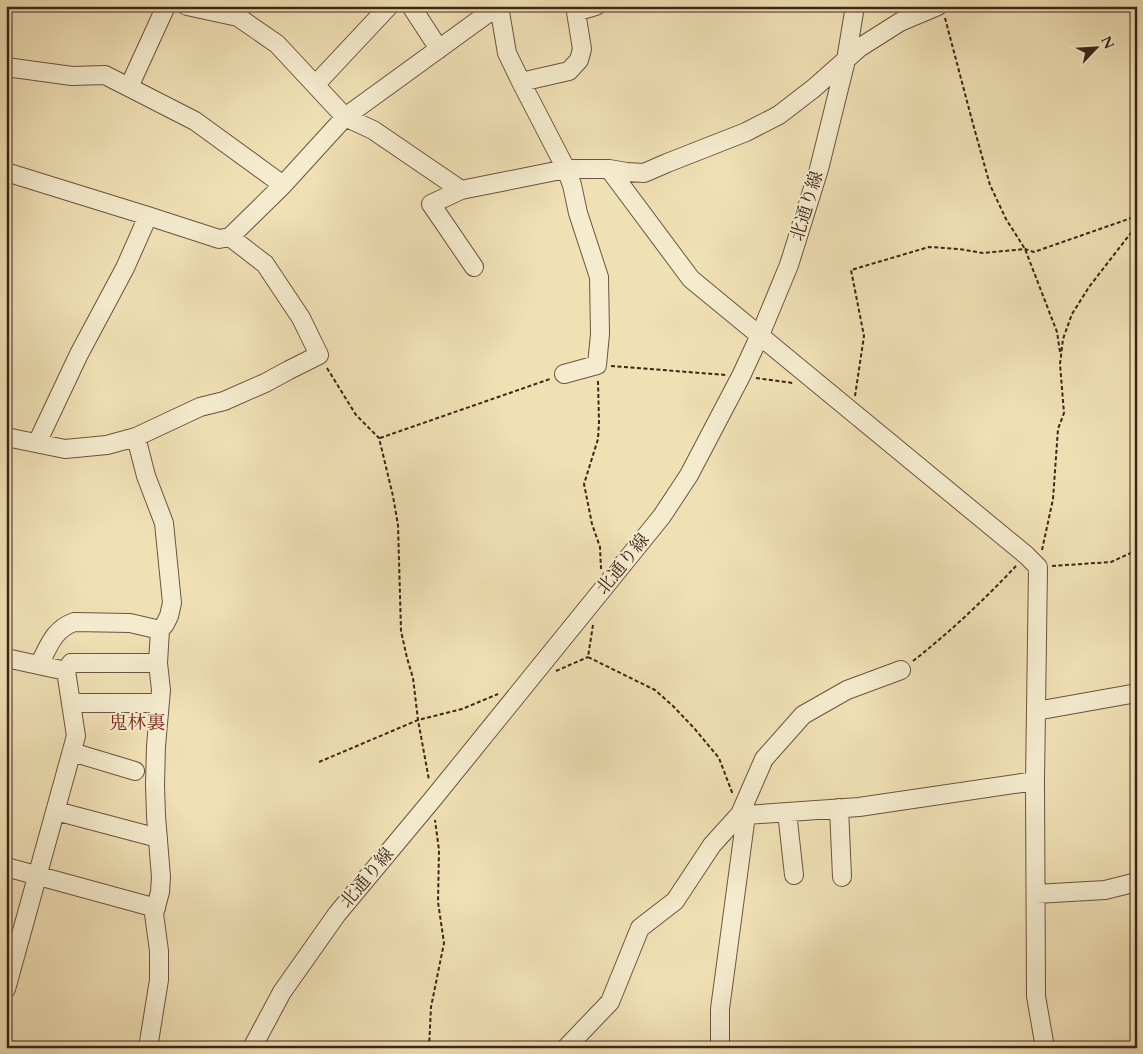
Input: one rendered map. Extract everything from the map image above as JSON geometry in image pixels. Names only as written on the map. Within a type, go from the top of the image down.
[{"type":"street","points":[[128,87],[166,6]]},
{"type":"street","points":[[187,6],[238,17],[277,44],[345,117],[373,130],[461,190]]},
{"type":"street","points":[[315,85],[389,6]]},
{"type":"street","points":[[411,6],[439,49]]},
{"type":"street","points":[[6,172],[219,239],[230,237],[283,185],[345,117],[499,6],[507,54],[566,168],[578,213],[599,277],[600,334],[597,365],[564,374]]},
{"type":"street","points":[[521,82],[569,71],[579,60],[582,49],[576,12],[596,6]]},
{"type":"street","name":"北通り線","points":[[252,1048],[282,992],[337,914],[662,516],[689,475],[760,336],[792,256],[819,169],[846,60],[855,6]]},
{"type":"street","points":[[474,267],[431,204],[461,190],[566,168],[609,169],[644,173],[746,132],[779,114],[814,88],[859,48],[900,22],[942,11]]},
{"type":"street","points":[[6,67],[72,76],[104,75],[195,121],[283,185]]},
{"type":"street","points":[[609,169],[690,278],[1032,561],[1036,711],[1036,996],[1045,1048]]},
{"type":"street","points":[[37,443],[79,354],[125,268],[148,216]]},
{"type":"street","points":[[6,437],[65,448],[107,445],[136,437],[200,407],[224,401],[320,355],[301,318],[264,264],[230,237]]},
{"type":"street","points":[[136,437],[146,476],[164,523],[172,603],[169,616],[160,630],[158,663],[161,690],[154,785],[161,877],[160,892],[154,914],[159,951],[159,980],[148,1048]]},
{"type":"street","points":[[39,665],[58,631],[74,622],[130,622],[160,630]]},
{"type":"street","points":[[6,658],[66,671]]},
{"type":"street","points":[[6,989],[76,736],[66,671],[72,663],[158,663]]},
{"type":"street","points":[[720,1048],[720,1009],[743,814],[764,759],[803,715],[847,690],[901,670]]},
{"type":"street","points":[[1036,711],[1137,693]]},
{"type":"street","points":[[71,703],[160,703]]},
{"type":"street","points":[[72,752],[135,771]]},
{"type":"street","points":[[566,1048],[610,1002],[640,928],[675,901],[712,845],[743,814],[859,807],[1035,781]]},
{"type":"street","points":[[839,808],[842,877]]},
{"type":"street","points":[[56,811],[158,838]]},
{"type":"street","points":[[787,812],[794,875]]},
{"type":"street","points":[[6,867],[156,908]]},
{"type":"street","points":[[1036,894],[1104,890],[1137,882]]},
{"type":"path","points":[[942,11],[990,185],[1006,219],[1025,248],[1057,332],[1061,356]]},
{"type":"path","points":[[852,412],[864,336],[850,270],[929,247],[983,253],[1025,248],[1034,252],[1137,216]]},
{"type":"path","points":[[901,670],[940,640],[988,596],[1032,561],[1053,499],[1058,429],[1064,413],[1060,364],[1063,339],[1072,314],[1089,287],[1137,225]]},
{"type":"path","points":[[320,355],[356,415],[379,438],[398,525],[401,631],[406,658],[413,678],[439,850],[438,902],[444,943],[432,1007],[429,1048]]},
{"type":"path","points":[[602,590],[600,547],[592,524],[584,484],[598,439],[597,365],[741,376],[792,383],[803,372]]},
{"type":"path","points":[[379,438],[564,374]]},
{"type":"path","points":[[1032,561],[1111,562],[1137,552]]},
{"type":"path","points":[[588,657],[595,619]]},
{"type":"path","points":[[553,672],[588,657],[654,690],[673,706],[719,758],[743,814]]},
{"type":"path","points":[[319,762],[418,720],[462,709],[499,694]]},
{"type":"district","name":"鬼林裏","points":[[137,723]]}]
